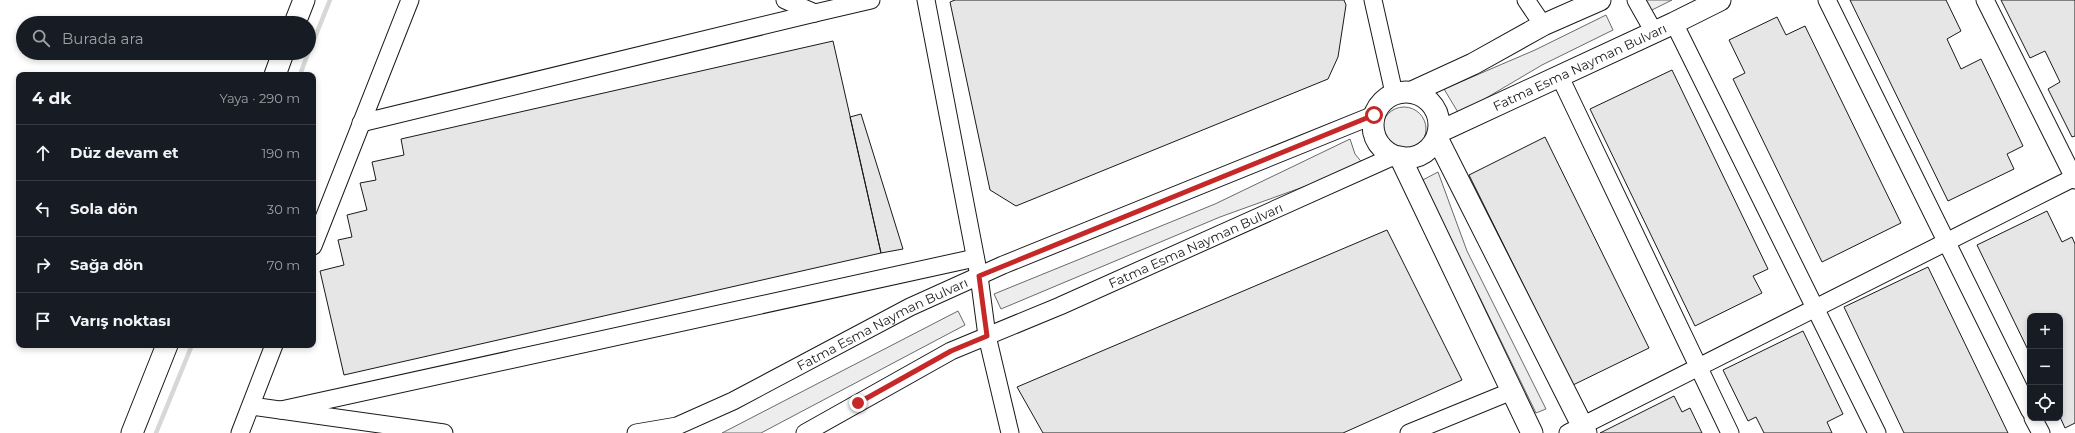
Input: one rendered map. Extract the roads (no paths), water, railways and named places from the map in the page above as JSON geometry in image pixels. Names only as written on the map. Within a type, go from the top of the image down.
[{"type":"main road","points":[[298,16],[304,0]]},
{"type":"main road","points":[[1438,135],[1430,147],[1422,154],[1411,158],[1397,156],[1386,151],[1377,139],[1373,125],[1374,115],[1385,98],[1403,93],[1473,64],[1543,25],[1600,0]]},
{"type":"main road","name":"Fatma Esma Nayman Bulvarı","points":[[1438,135],[1559,75],[1674,23],[1714,2]]},
{"type":"main road","points":[[276,72],[280,60]]},
{"type":"main road","points":[[1403,93],[1422,96],[1431,102],[1436,111],[1439,121],[1438,135],[1578,431]]},
{"type":"main road","points":[[1397,156],[1532,433]]},
{"type":"main road","points":[[132,433],[166,348]]},
{"type":"street","points":[[316,238],[410,0]]},
{"type":"street","points":[[785,0],[815,13]]},
{"type":"street","points":[[361,123],[871,0]]},
{"type":"street","points":[[926,0],[979,276],[987,336],[1010,433]]},
{"type":"street","points":[[1373,0],[1403,93]]},
{"type":"street","points":[[1526,0],[1543,25]]},
{"type":"street","points":[[1636,0],[1654,32]]},
{"type":"street","points":[[1827,0],[2027,405]]},
{"type":"street","points":[[1578,431],[1698,367],[2075,178],[1985,0]]},
{"type":"street","points":[[1674,23],[1877,433]]},
{"type":"street","points":[[1559,75],[1730,433]]},
{"type":"street","name":"Fatma Esma Nayman Bulvarı","points":[[636,433],[677,426],[733,401],[910,307],[979,276],[1374,115]]},
{"type":"street","name":"Fatma Esma Nayman Bulvarı","points":[[805,433],[951,351],[1060,306],[1397,156]]},
{"type":"street","points":[[281,410],[975,258]]},
{"type":"street","points":[[240,433],[273,348]]},
{"type":"street","points":[[1409,433],[1512,391]]},
{"type":"street","points":[[251,406],[444,433]]},
{"type":"street","points":[[2035,421],[2041,433]]},
{"type":"waterway","points":[[316,35],[330,0]]},
{"type":"waterway","points":[[301,72],[305,60]]},
{"type":"waterway","points":[[156,433],[191,348]]}]
